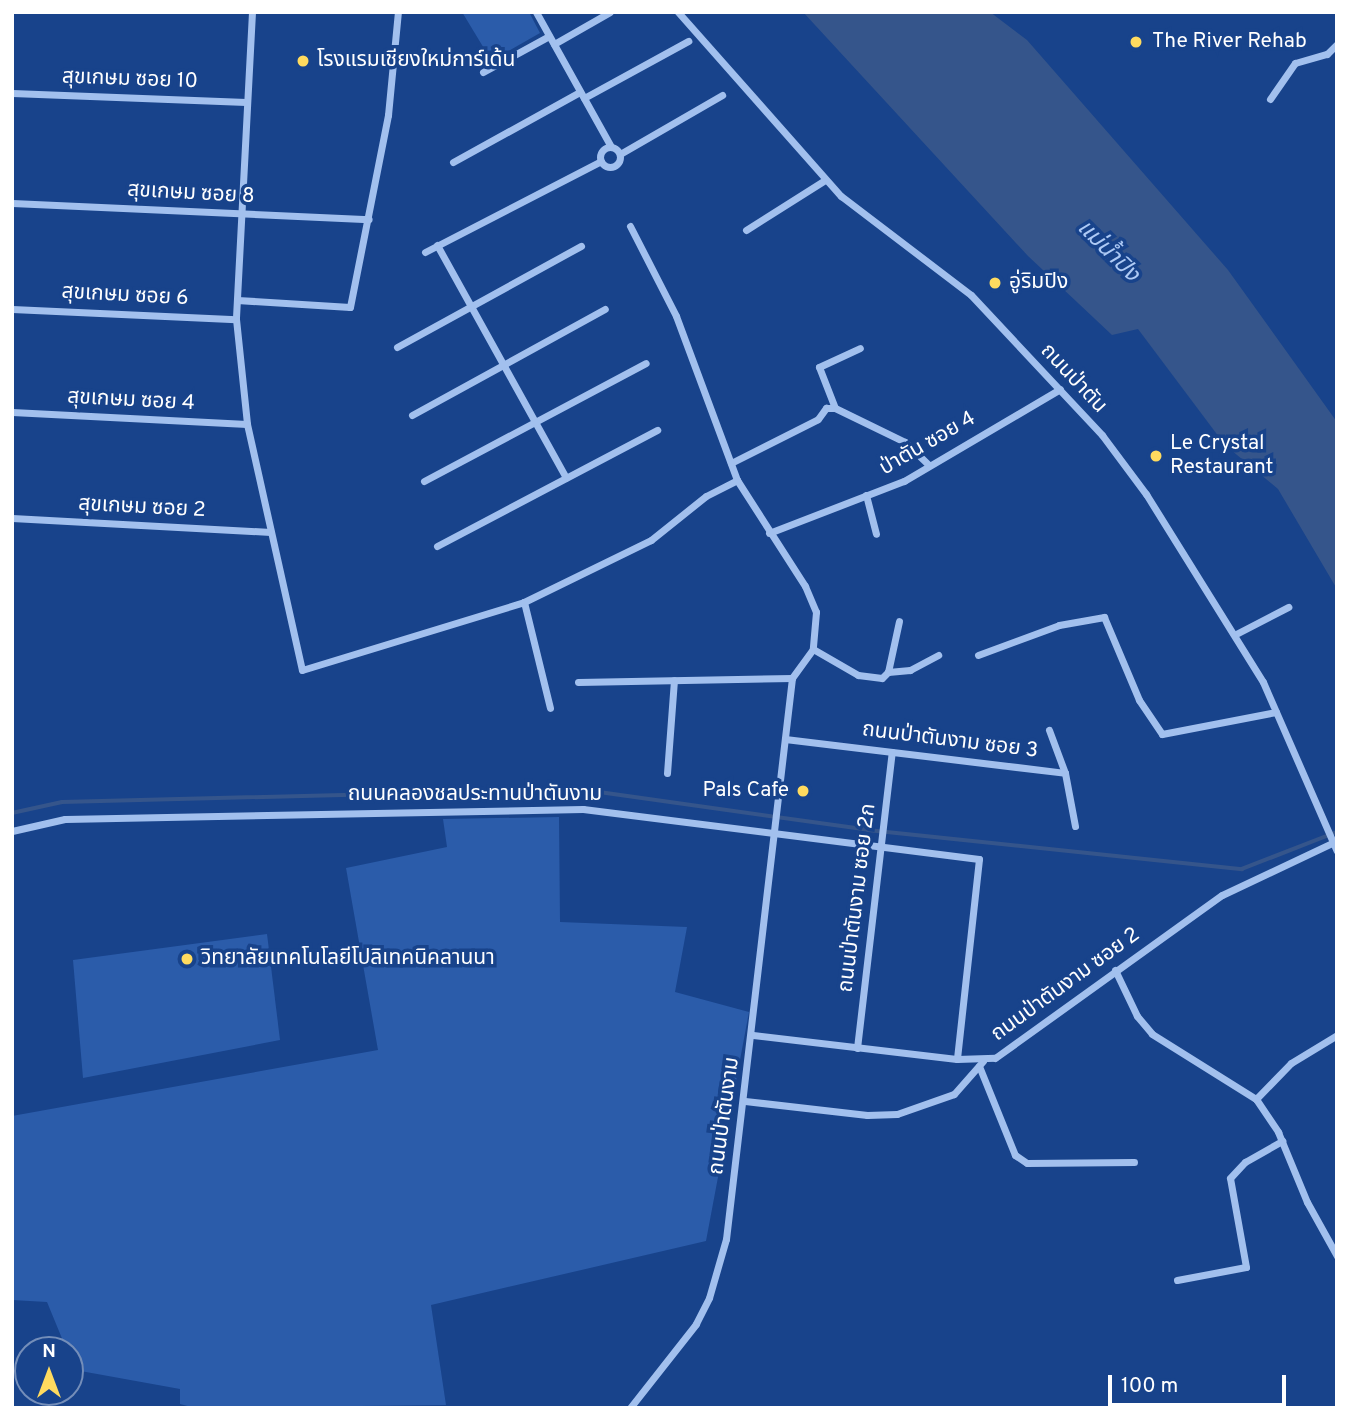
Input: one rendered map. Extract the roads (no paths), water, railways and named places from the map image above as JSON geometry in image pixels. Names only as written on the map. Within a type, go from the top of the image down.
[{"type":"street","points":[[252,12],[236,319],[247,424],[302,670],[524,602],[652,540],[706,496],[737,480]]},
{"type":"street","points":[[237,300],[350,307],[388,116],[398,12]]},
{"type":"street","points":[[536,12],[611,147],[620,154]]},
{"type":"street","points":[[554,44],[610,12]]},
{"type":"street","name":"ถนนป่าตัน","points":[[678,12],[825,180],[971,295],[1060,389],[1146,494],[1236,634],[1276,712],[1337,851]]},
{"type":"street","points":[[483,72],[549,36]]},
{"type":"street","points":[[453,162],[688,41]]},
{"type":"street","points":[[1270,99],[1295,63],[1326,54],[1337,44]]},
{"type":"street","name":"สุขเกษม ซอย 10","points":[[12,93],[246,102]]},
{"type":"street","points":[[620,154],[722,95]]},
{"type":"street","points":[[601,161],[601,153],[611,147]]},
{"type":"street","points":[[601,161],[612,167],[619,162],[620,154]]},
{"type":"street","points":[[425,252],[601,161]]},
{"type":"street","points":[[746,230],[825,180]]},
{"type":"street","name":"สุขเกษม ซอย 8","points":[[12,203],[369,219]]},
{"type":"street","points":[[578,682],[792,678],[813,649],[816,612],[805,586],[737,480],[676,316],[630,226]]},
{"type":"street","points":[[438,245],[566,478]]},
{"type":"street","points":[[397,347],[581,246]]},
{"type":"street","name":"สุขเกษม ซอย 6","points":[[12,309],[236,319]]},
{"type":"street","points":[[412,415],[605,309]]},
{"type":"street","points":[[835,408],[819,367],[860,348]]},
{"type":"street","points":[[424,481],[646,363]]},
{"type":"street","name":"ป่าตัน ซอย 4","points":[[769,533],[904,481],[928,464],[1060,389]]},
{"type":"street","points":[[731,463],[818,419],[826,408],[835,408],[905,442],[928,464]]},
{"type":"street","name":"สุขเกษม ซอย 4","points":[[12,412],[247,424]]},
{"type":"street","points":[[437,546],[657,430]]},
{"type":"street","points":[[866,495],[876,534]]},
{"type":"street","name":"สุขเกษม ซอย 2","points":[[12,518],[271,532]]},
{"type":"street","points":[[524,602],[550,708]]},
{"type":"street","points":[[1236,634],[1288,607]]},
{"type":"street","points":[[978,655],[1059,625],[1104,617],[1139,700],[1162,734],[1276,712]]},
{"type":"street","points":[[888,672],[899,621]]},
{"type":"street","points":[[813,649],[871,680],[888,672],[910,670],[938,655]]},
{"type":"street","name":"ถนนป่าตันงาม","points":[[631,1408],[696,1324],[709,1298],[726,1239],[753,1035],[792,678]]},
{"type":"street","points":[[667,773],[674,680]]},
{"type":"street","name":"ถนนป่าตันงาม ซอย 3","points":[[785,739],[1065,773],[1049,730]]},
{"type":"street","name":"ถนนป่าตันงาม ซอย 2ก","points":[[857,1048],[883,846],[891,752]]},
{"type":"street","points":[[1065,773],[1075,826]]},
{"type":"street","name":"ถนนคลองชลประทานป่าตันงาม","points":[[12,831],[65,820],[583,809],[776,831],[979,859],[957,1059]]},
{"type":"street","name":"ถนนป่าตันงาม ซอย 2","points":[[753,1035],[981,1063],[1008,1050],[1222,895],[1332,843]]},
{"type":"street","points":[[1115,971],[1137,1016],[1153,1034],[1256,1099],[1282,1141],[1307,1202],[1337,1256]]},
{"type":"street","points":[[1256,1099],[1291,1063],[1337,1035]]},
{"type":"street","points":[[745,1101],[867,1115],[897,1114],[954,1094],[981,1063],[1015,1155],[1027,1163],[1134,1162]]},
{"type":"street","points":[[1177,1280],[1245,1267],[1230,1178],[1245,1162],[1282,1141]]},
{"type":"water","name":"แม่น้ำปิง","points":[[803,12],[990,12],[1027,40],[1228,270],[1337,422],[1337,589],[1278,489],[1225,445],[1138,329],[1112,335],[1028,256]]},
{"type":"waterway","points":[[12,813],[62,802],[578,789],[868,830],[1242,869],[1337,832]]},
{"type":"place","name":"The River Rehab","points":[[1136,42]]},
{"type":"place","name":"โรงแรมเชียงใหม่การ์เด้น","points":[[303,61]]},
{"type":"place","name":"อู่ริมปิง","points":[[995,283]]},
{"type":"place","name":"Le Crystal Restaurant","points":[[1156,456]]},
{"type":"place","name":"Pals Cafe","points":[[803,791]]},
{"type":"place","name":"วิทยาลัยเทคโนโลยีโปลิเทคนิคลานนา","points":[[187,959]]}]
